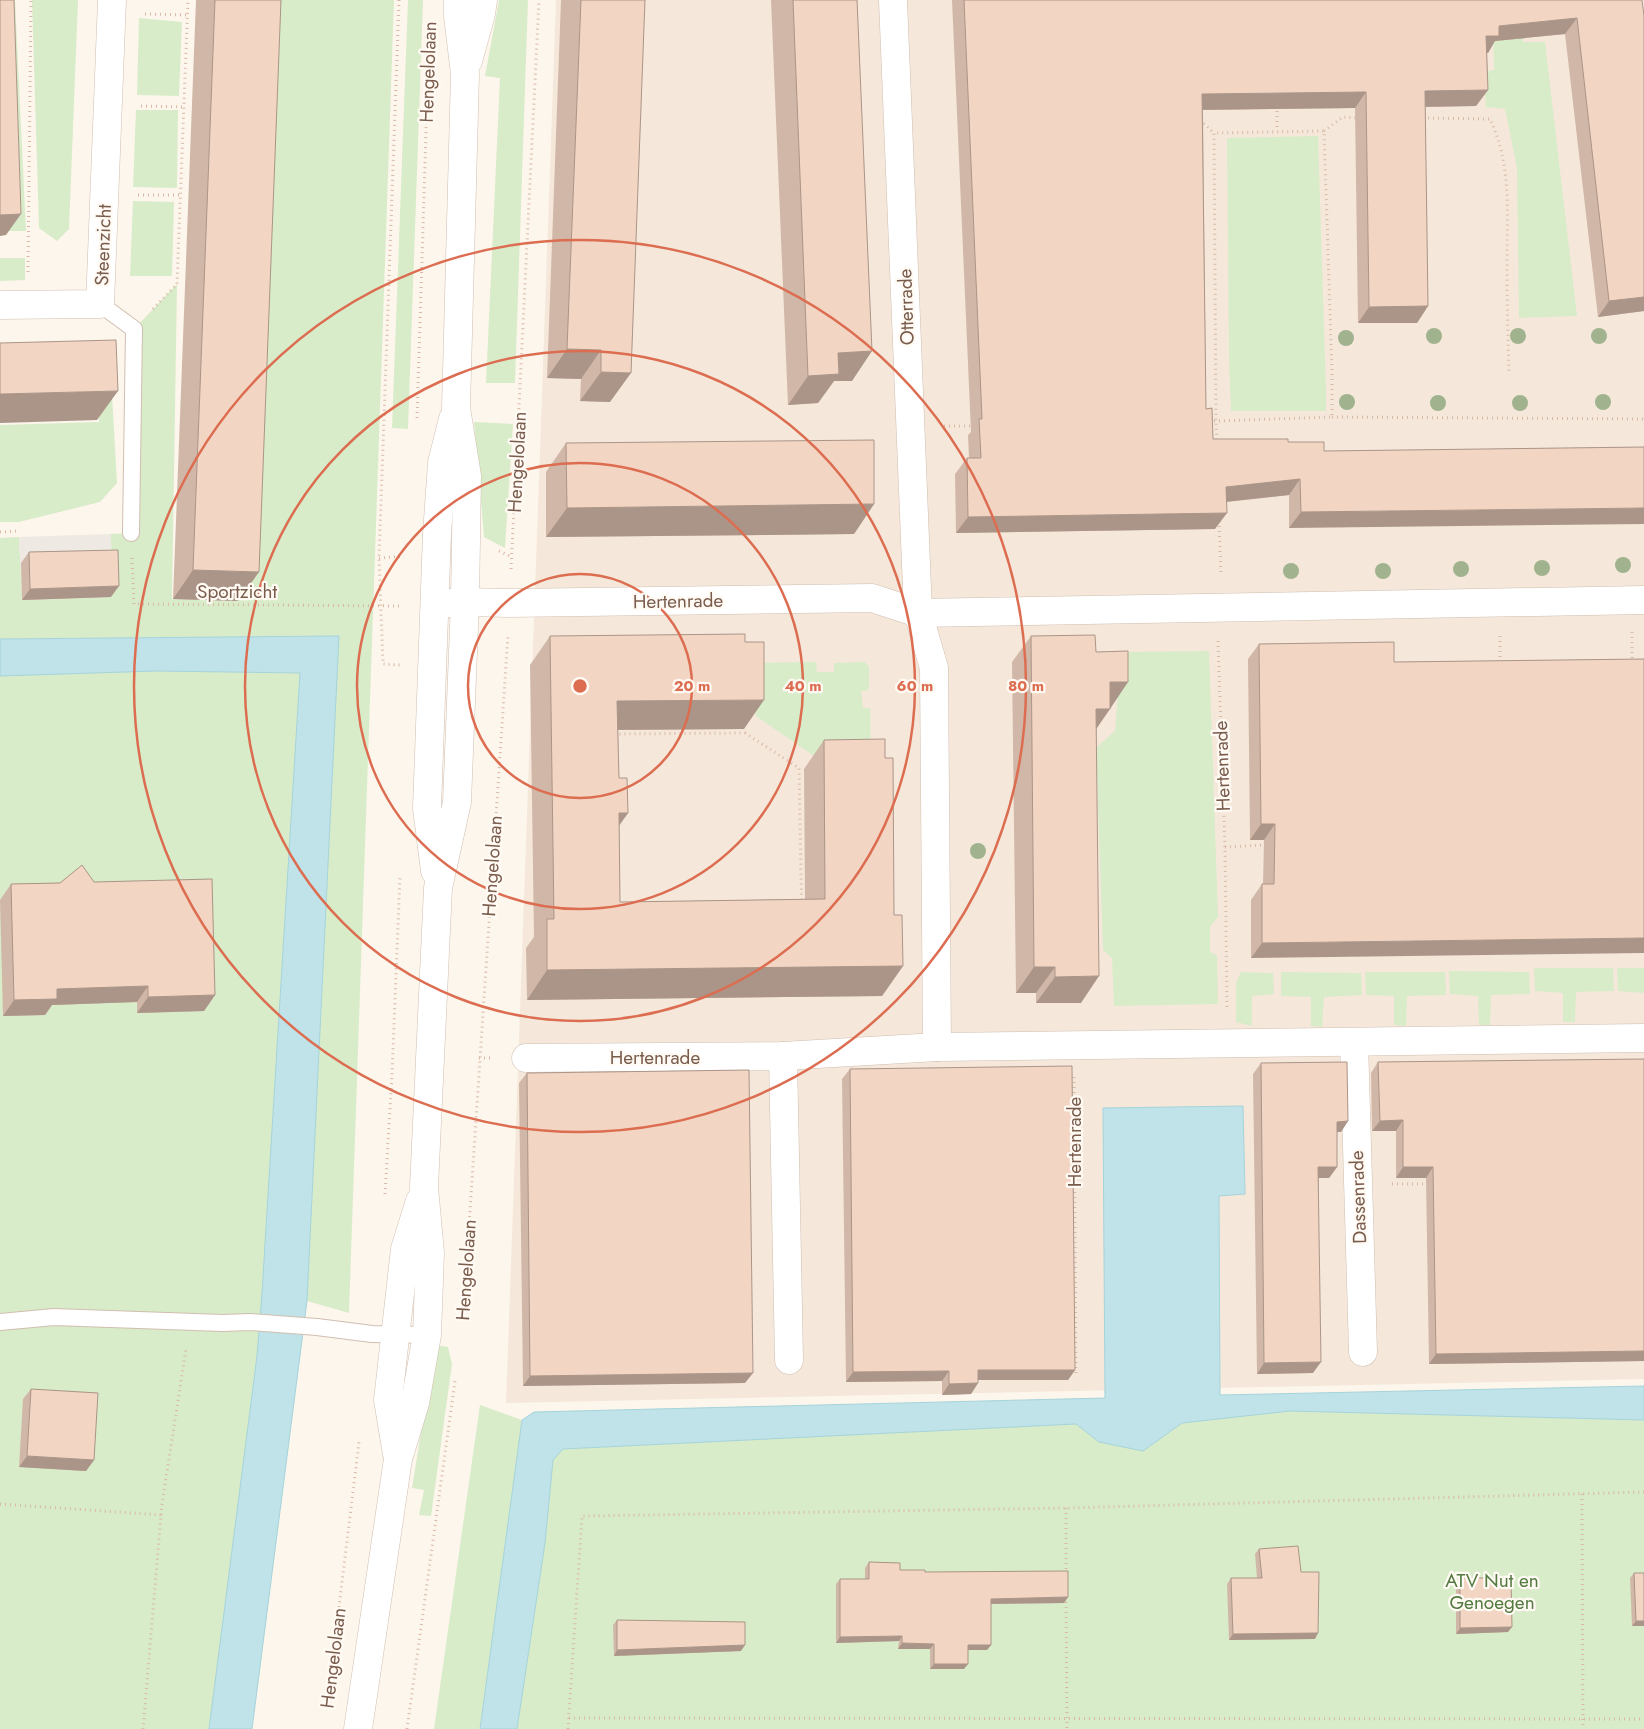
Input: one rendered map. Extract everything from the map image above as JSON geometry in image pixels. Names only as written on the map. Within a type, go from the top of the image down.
[{"type":"street","name":"Hengelolaan","points":[[358,1729],[398,1459],[415,1403],[427,1334],[430,1253],[424,1187],[438,888],[457,802],[465,602],[467,476],[456,408],[465,74],[458,16],[458,0]]},
{"type":"street","name":"Hengelolaan","points":[[465,74],[483,0]]},
{"type":"street","name":"Otterrade","points":[[893,0],[918,613]]},
{"type":"street","name":"Steenzicht","points":[[100,304],[112,6]]},
{"type":"street","points":[[0,306],[100,304]]},
{"type":"street","name":"Hengelolaan","points":[[438,888],[427,808],[432,669],[423,605],[442,463],[456,408]]},
{"type":"street","name":"Hertenrade","points":[[423,605],[465,602],[872,598],[918,613],[1638,600]]},
{"type":"street","points":[[918,613],[934,668],[937,1047]]},
{"type":"street","points":[[1074,1047],[1644,1038]]},
{"type":"street","name":"Dassenrade","points":[[1354,1042],[1363,1352]]},
{"type":"street","name":"Hertenrade","points":[[526,1058],[783,1056],[937,1047],[1074,1047]]},
{"type":"street","points":[[783,1056],[789,1360]]},
{"type":"street","name":"Hengelolaan","points":[[398,1459],[388,1400],[405,1249],[424,1187]]},
{"type":"lane","name":"Steenzicht","points":[[100,304],[134,329]]},
{"type":"lane","points":[[131,533],[134,329]]},
{"type":"lane","points":[[0,1322],[54,1316],[190,1322],[250,1322],[317,1327],[372,1334],[427,1334]]},
{"type":"path","points":[[28,305],[31,0]]},
{"type":"path","points":[[134,329],[177,284],[188,0]]},
{"type":"path","points":[[399,0],[379,558],[380,605],[383,664],[408,665],[432,669]]},
{"type":"path","name":"Hengelolaan","points":[[464,1296],[510,603],[539,0]]},
{"type":"path","points":[[112,6],[188,15]]},
{"type":"path","name":"Hengelolaan","points":[[417,426],[429,60]]},
{"type":"path","points":[[1277,103],[1277,131]]},
{"type":"path","points":[[108,105],[184,107]]},
{"type":"path","points":[[1198,119],[1214,133],[1324,130],[1343,117],[1363,118]]},
{"type":"path","points":[[1421,118],[1490,119],[1497,134],[1508,182],[1509,372]]},
{"type":"path","points":[[1324,130],[1332,418]]},
{"type":"path","points":[[1214,133],[1217,450]]},
{"type":"path","points":[[105,194],[181,195]]},
{"type":"path","points":[[1206,421],[1332,418],[1644,418]]},
{"type":"path","points":[[910,427],[978,426]]},
{"type":"path","points":[[1219,519],[1219,608]]},
{"type":"path","points":[[0,532],[18,531]]},
{"type":"path","name":"Sportzicht","points":[[131,533],[134,604],[423,605]]},
{"type":"path","points":[[1632,669],[1638,600]]},
{"type":"path","points":[[1500,603],[1500,671]]},
{"type":"path","name":"Hertenrade","points":[[1219,608],[1225,847],[1227,1044]]},
{"type":"path","points":[[462,675],[505,678]]},
{"type":"path","points":[[745,733],[799,768],[802,926],[603,928],[601,920],[602,734],[745,733]]},
{"type":"path","points":[[1225,847],[1273,845]]},
{"type":"path","points":[[385,1194],[400,870]]},
{"type":"path","name":"Hertenrade","points":[[1074,1047],[1076,1374]]},
{"type":"path","points":[[1358,1184],[1435,1184]]},
{"type":"path","points":[[143,1729],[161,1515],[190,1322]]},
{"type":"path","points":[[407,1729],[456,1375]]},
{"type":"path","name":"Hengelolaan","points":[[335,1640],[360,1433]]},
{"type":"path","points":[[568,1729],[582,1516],[1066,1508],[1644,1492]]},
{"type":"path","points":[[1582,1494],[1583,1729]]},
{"type":"path","points":[[0,1504],[161,1515]]},
{"type":"path","points":[[1066,1508],[1066,1574]]},
{"type":"path","points":[[1066,1594],[1067,1729]]},
{"type":"path","points":[[569,1718],[1644,1719]]},
{"type":"shaded area","points":[[556,0],[1644,0],[1644,1379],[506,1403]]},
{"type":"shaded area","points":[[111,534],[112,598],[21,600],[19,537]]},
{"type":"green space","points":[[0,0],[15,0],[26,231],[7,231]]},
{"type":"green space","points":[[32,0],[78,0],[69,229],[57,241],[39,228]]},
{"type":"green space","points":[[262,0],[394,0],[349,1313],[307,1301],[339,636],[0,639],[0,538],[19,537],[22,600],[112,597],[111,534],[131,533],[134,329],[177,284],[172,599],[238,601]]},
{"type":"green space","points":[[408,0],[423,0],[408,429],[392,428]]},
{"type":"green space","points":[[499,0],[528,0],[515,383],[486,383],[500,78],[485,76]]},
{"type":"green space","points":[[1493,0],[1517,0],[1523,42],[1545,42],[1577,316],[1519,318],[1517,168],[1505,109],[1486,107],[1484,72],[1494,70]]},
{"type":"green space","points":[[139,18],[182,22],[179,96],[137,95]]},
{"type":"green space","points":[[136,110],[178,110],[177,188],[133,187]]},
{"type":"green space","points":[[1318,136],[1326,411],[1231,411],[1227,138]]},
{"type":"green space","points":[[133,201],[174,202],[172,276],[130,276]]},
{"type":"green space","points":[[0,258],[25,258],[25,280],[0,281]]},
{"type":"green space","points":[[109,343],[117,483],[100,502],[19,522],[0,522],[0,425],[99,422],[99,364]]},
{"type":"green space","points":[[474,422],[513,424],[505,548],[484,537]]},
{"type":"green space","points":[[1209,651],[1218,917],[1210,927],[1210,952],[1217,955],[1218,1004],[1114,1006],[1112,958],[1103,950],[1096,748],[1115,731],[1121,652]]},
{"type":"green space","points":[[816,662],[817,672],[834,672],[834,663],[864,662],[869,666],[869,690],[861,691],[863,708],[870,708],[871,757],[817,758],[756,716],[754,663]]},
{"type":"green space","points":[[157,671],[300,673],[257,1356],[209,1729],[0,1729],[0,676]]},
{"type":"green space","points":[[1534,968],[1613,968],[1614,991],[1576,992],[1575,1022],[1563,1022],[1563,993],[1535,991]]},
{"type":"green space","points":[[1617,968],[1644,968],[1644,993],[1618,991]]},
{"type":"green space","points":[[1449,971],[1529,972],[1530,994],[1491,995],[1490,1025],[1479,1025],[1478,996],[1450,994]]},
{"type":"green space","points":[[1241,972],[1273,973],[1274,994],[1252,996],[1252,1026],[1236,1022],[1236,983]]},
{"type":"green space","points":[[1281,972],[1361,973],[1362,995],[1324,997],[1322,1027],[1311,1026],[1311,997],[1281,996]]},
{"type":"green space","points":[[1365,972],[1445,972],[1446,995],[1407,996],[1406,1026],[1394,1025],[1394,996],[1366,995]]},
{"type":"green space","points":[[435,1345],[448,1347],[452,1364],[431,1516],[419,1515],[424,1490],[412,1488]]},
{"type":"green space","points":[[480,1405],[522,1420],[480,1729],[434,1729]]},
{"type":"green space","name":"ATV Nut en Genoegen","points":[[1290,1411],[1644,1420],[1644,1729],[517,1729],[545,1543],[553,1459],[563,1449],[1076,1424],[1099,1442],[1143,1451],[1182,1423]]},
{"type":"water","points":[[339,636],[307,1301],[252,1729],[209,1729],[257,1356],[300,673],[157,671],[0,676],[0,639]]},
{"type":"water","points":[[1243,1106],[1245,1194],[1219,1196],[1220,1395],[1644,1386],[1644,1420],[1290,1411],[1182,1423],[1143,1451],[1099,1442],[1076,1424],[563,1449],[553,1460],[545,1543],[517,1729],[480,1729],[522,1420],[534,1412],[1105,1398],[1103,1108]]},
{"type":"building","points":[[0,0],[14,0],[21,214],[0,215]]},
{"type":"building","points":[[215,0],[281,0],[259,572],[193,570]]},
{"type":"building","points":[[581,0],[645,0],[631,373],[601,372],[601,350],[567,349]]},
{"type":"building","points":[[793,0],[857,0],[872,351],[838,353],[839,374],[808,376]]},
{"type":"building","points":[[964,0],[1642,0],[1644,16],[1644,297],[1609,301],[1577,18],[1499,26],[1499,36],[1486,36],[1488,90],[1425,91],[1428,306],[1369,307],[1366,92],[1202,94],[1206,409],[1212,408],[1213,439],[1288,439],[1288,442],[1324,442],[1324,451],[1644,447],[1644,508],[1301,512],[1300,479],[1226,487],[1227,513],[968,517],[967,458],[981,458],[979,419],[982,419]]},
{"type":"building","points":[[116,340],[118,391],[0,394],[0,343]]},
{"type":"building","points":[[874,440],[874,504],[567,508],[566,443]]},
{"type":"building","points":[[118,550],[119,586],[30,589],[29,552]]},
{"type":"building","points":[[745,634],[745,642],[764,642],[764,700],[617,701],[619,778],[627,778],[628,813],[619,813],[620,902],[825,899],[824,740],[885,739],[885,758],[893,758],[894,915],[902,915],[903,966],[547,970],[547,919],[554,919],[550,636]]},
{"type":"building","points":[[1095,635],[1096,652],[1128,651],[1128,682],[1110,682],[1110,709],[1096,709],[1099,976],[1055,977],[1055,967],[1034,967],[1031,636]]},
{"type":"building","points":[[1394,642],[1394,662],[1644,659],[1644,938],[1262,943],[1262,884],[1274,884],[1275,824],[1261,824],[1259,644]]},
{"type":"building","points":[[82,865],[94,882],[212,879],[215,995],[148,997],[148,986],[57,989],[57,999],[14,1000],[11,884],[60,883]]},
{"type":"building","points":[[1644,1059],[1644,1351],[1436,1354],[1433,1167],[1403,1167],[1403,1120],[1380,1121],[1378,1062]]},
{"type":"building","points":[[1347,1062],[1348,1121],[1337,1122],[1337,1167],[1318,1167],[1321,1362],[1264,1363],[1261,1063]]},
{"type":"building","points":[[1072,1066],[1075,1370],[978,1370],[978,1383],[949,1384],[949,1371],[853,1372],[850,1069]]},
{"type":"building","points":[[749,1070],[753,1373],[530,1376],[527,1073]]},
{"type":"building","points":[[31,1389],[98,1393],[94,1460],[27,1456]]},
{"type":"building","points":[[1298,1546],[1301,1572],[1319,1572],[1318,1633],[1233,1634],[1231,1578],[1262,1578],[1259,1549]]},
{"type":"building","points":[[869,1562],[900,1563],[900,1570],[925,1570],[925,1572],[1068,1571],[1068,1597],[991,1599],[991,1645],[968,1645],[968,1664],[934,1664],[934,1644],[902,1643],[902,1636],[840,1637],[840,1579],[869,1579]]},
{"type":"building","points":[[1634,1573],[1644,1573],[1644,1621],[1636,1621]]},
{"type":"building","points":[[1460,1578],[1511,1578],[1512,1627],[1460,1628]]},
{"type":"building","points":[[617,1620],[745,1622],[745,1645],[617,1650]]}]
